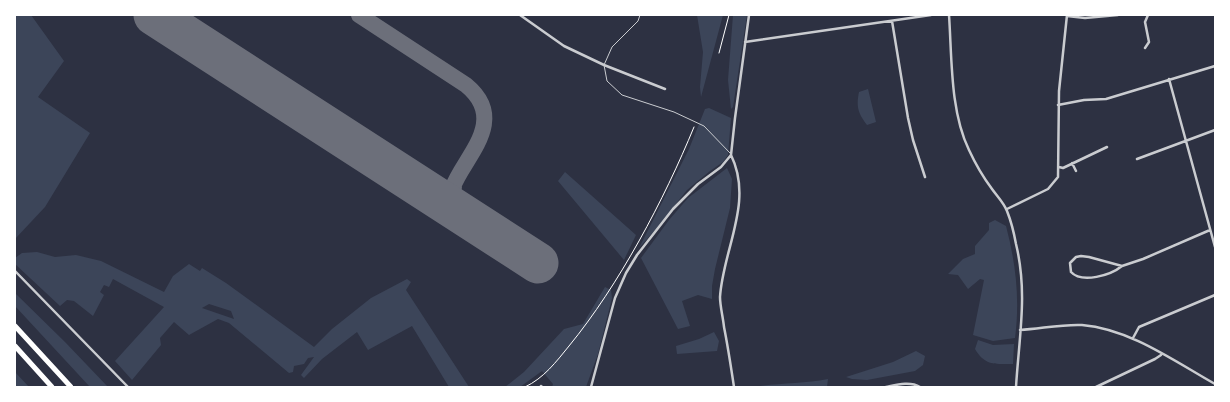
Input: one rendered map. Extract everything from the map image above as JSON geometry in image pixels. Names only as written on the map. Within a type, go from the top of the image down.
[{"type":"highway","points":[[15,326],[71,387]]},
{"type":"highway","points":[[15,346],[52,387]]},
{"type":"street","points":[[520,15],[554,40],[604,65],[665,89]]},
{"type":"street","points":[[734,387],[720,300],[723,278],[738,223],[740,198],[738,172],[732,155],[749,15]]},
{"type":"street","points":[[745,42],[931,15]]},
{"type":"street","points":[[949,15],[956,106],[962,134],[989,185],[1007,209],[1023,279],[1022,318],[1016,387]]},
{"type":"street","points":[[1007,209],[1040,194],[1052,186],[1058,177],[1058,105],[1067,16],[1085,18],[1118,15]]},
{"type":"street","points":[[1145,48],[1148,42],[1145,22],[1148,15]]},
{"type":"street","points":[[892,21],[908,118],[925,176]]},
{"type":"street","points":[[1058,105],[1084,100],[1106,99],[1215,66]]},
{"type":"street","points":[[1169,79],[1215,247]]},
{"type":"street","points":[[1137,159],[1215,130]]},
{"type":"street","points":[[1059,167],[1063,168],[1107,147]]},
{"type":"street","points":[[591,387],[615,298],[626,273],[637,255],[673,210],[698,184],[721,167],[732,155]]},
{"type":"street","points":[[1072,163],[1076,171]]},
{"type":"street","points":[[1122,266],[1081,256],[1072,260],[1070,268],[1074,275],[1084,278],[1110,274],[1122,266],[1210,230]]},
{"type":"street","points":[[15,271],[128,387]]},
{"type":"street","points":[[1133,338],[1139,327],[1215,295]]},
{"type":"street","points":[[1020,330],[1080,325],[1104,328],[1133,338],[1215,384]]},
{"type":"street","points":[[1096,387],[1148,363],[1162,354]]},
{"type":"street","points":[[886,387],[908,384],[920,387]]},
{"type":"lane","points":[[640,15],[638,21],[612,47],[604,65],[608,81],[622,95],[674,112],[704,126],[732,155]]},
{"type":"path","points":[[719,53],[729,15]]},
{"type":"path","points":[[525,387],[537,381],[554,364],[592,316],[618,276],[652,216],[694,127]]},
{"type":"shaded area","points":[[15,15],[31,15],[64,61],[38,97],[90,133],[45,207],[15,239]]},
{"type":"shaded area","points":[[697,15],[723,15],[701,97],[703,52]]},
{"type":"shaded area","points":[[733,15],[747,15],[733,107],[731,109],[728,80]]},
{"type":"shaded area","points":[[868,89],[876,122],[867,125],[860,113],[858,102],[859,92]]},
{"type":"shaded area","points":[[709,108],[731,118],[728,155],[723,162],[687,190],[639,248],[689,149],[705,109]]},
{"type":"shaded area","points":[[727,168],[732,179],[730,208],[715,269],[712,299],[698,295],[682,301],[690,326],[678,329],[641,258],[688,198]]},
{"type":"shaded area","points":[[565,172],[636,235],[624,260],[558,181]]},
{"type":"shaded area","points":[[995,220],[1006,226],[1015,268],[1017,310],[1015,338],[993,341],[973,335],[984,280],[980,279],[968,289],[958,275],[948,274],[963,259],[975,254],[975,246],[989,230],[989,223]]},
{"type":"shaded area","points":[[37,252],[55,257],[76,255],[101,261],[164,292],[173,276],[189,264],[200,271],[202,268],[226,283],[314,347],[332,329],[371,298],[407,279],[411,282],[406,290],[469,387],[449,387],[412,326],[368,350],[357,332],[322,359],[304,378],[301,375],[314,357],[308,358],[304,364],[294,366],[293,372],[289,373],[229,323],[218,319],[189,335],[174,322],[160,338],[161,345],[132,380],[115,361],[164,307],[113,279],[109,287],[104,285],[100,292],[104,295],[93,316],[74,301],[67,300],[60,306],[15,264],[15,258],[22,253]],"holes":[[[209,304],[231,311],[234,319],[202,308]]]},
{"type":"shaded area","points":[[605,287],[611,290],[612,298],[598,354],[586,387],[552,387],[553,384],[542,371],[520,387],[505,387],[524,372],[564,329],[583,324]]},
{"type":"shaded area","points":[[15,293],[108,387],[90,387],[15,306]]},
{"type":"shaded area","points":[[714,332],[719,341],[717,351],[677,354],[676,346]]},
{"type":"shaded area","points":[[978,340],[993,345],[1014,344],[1013,364],[996,364],[983,359],[975,349]]},
{"type":"shaded area","points":[[916,351],[925,356],[923,365],[915,371],[867,380],[846,377],[893,362]]},
{"type":"shaded area","points":[[15,372],[29,387],[15,386]]},
{"type":"shaded area","points":[[828,379],[827,387],[752,387],[809,382]]},
{"type":"taxiway","points":[[359,15],[466,85],[480,102],[484,119],[481,136],[455,182],[451,196],[454,209]]},
{"type":"taxiway","points":[[433,195],[445,194],[454,187]]},
{"type":"runway","points":[[154,15],[538,263]]}]
